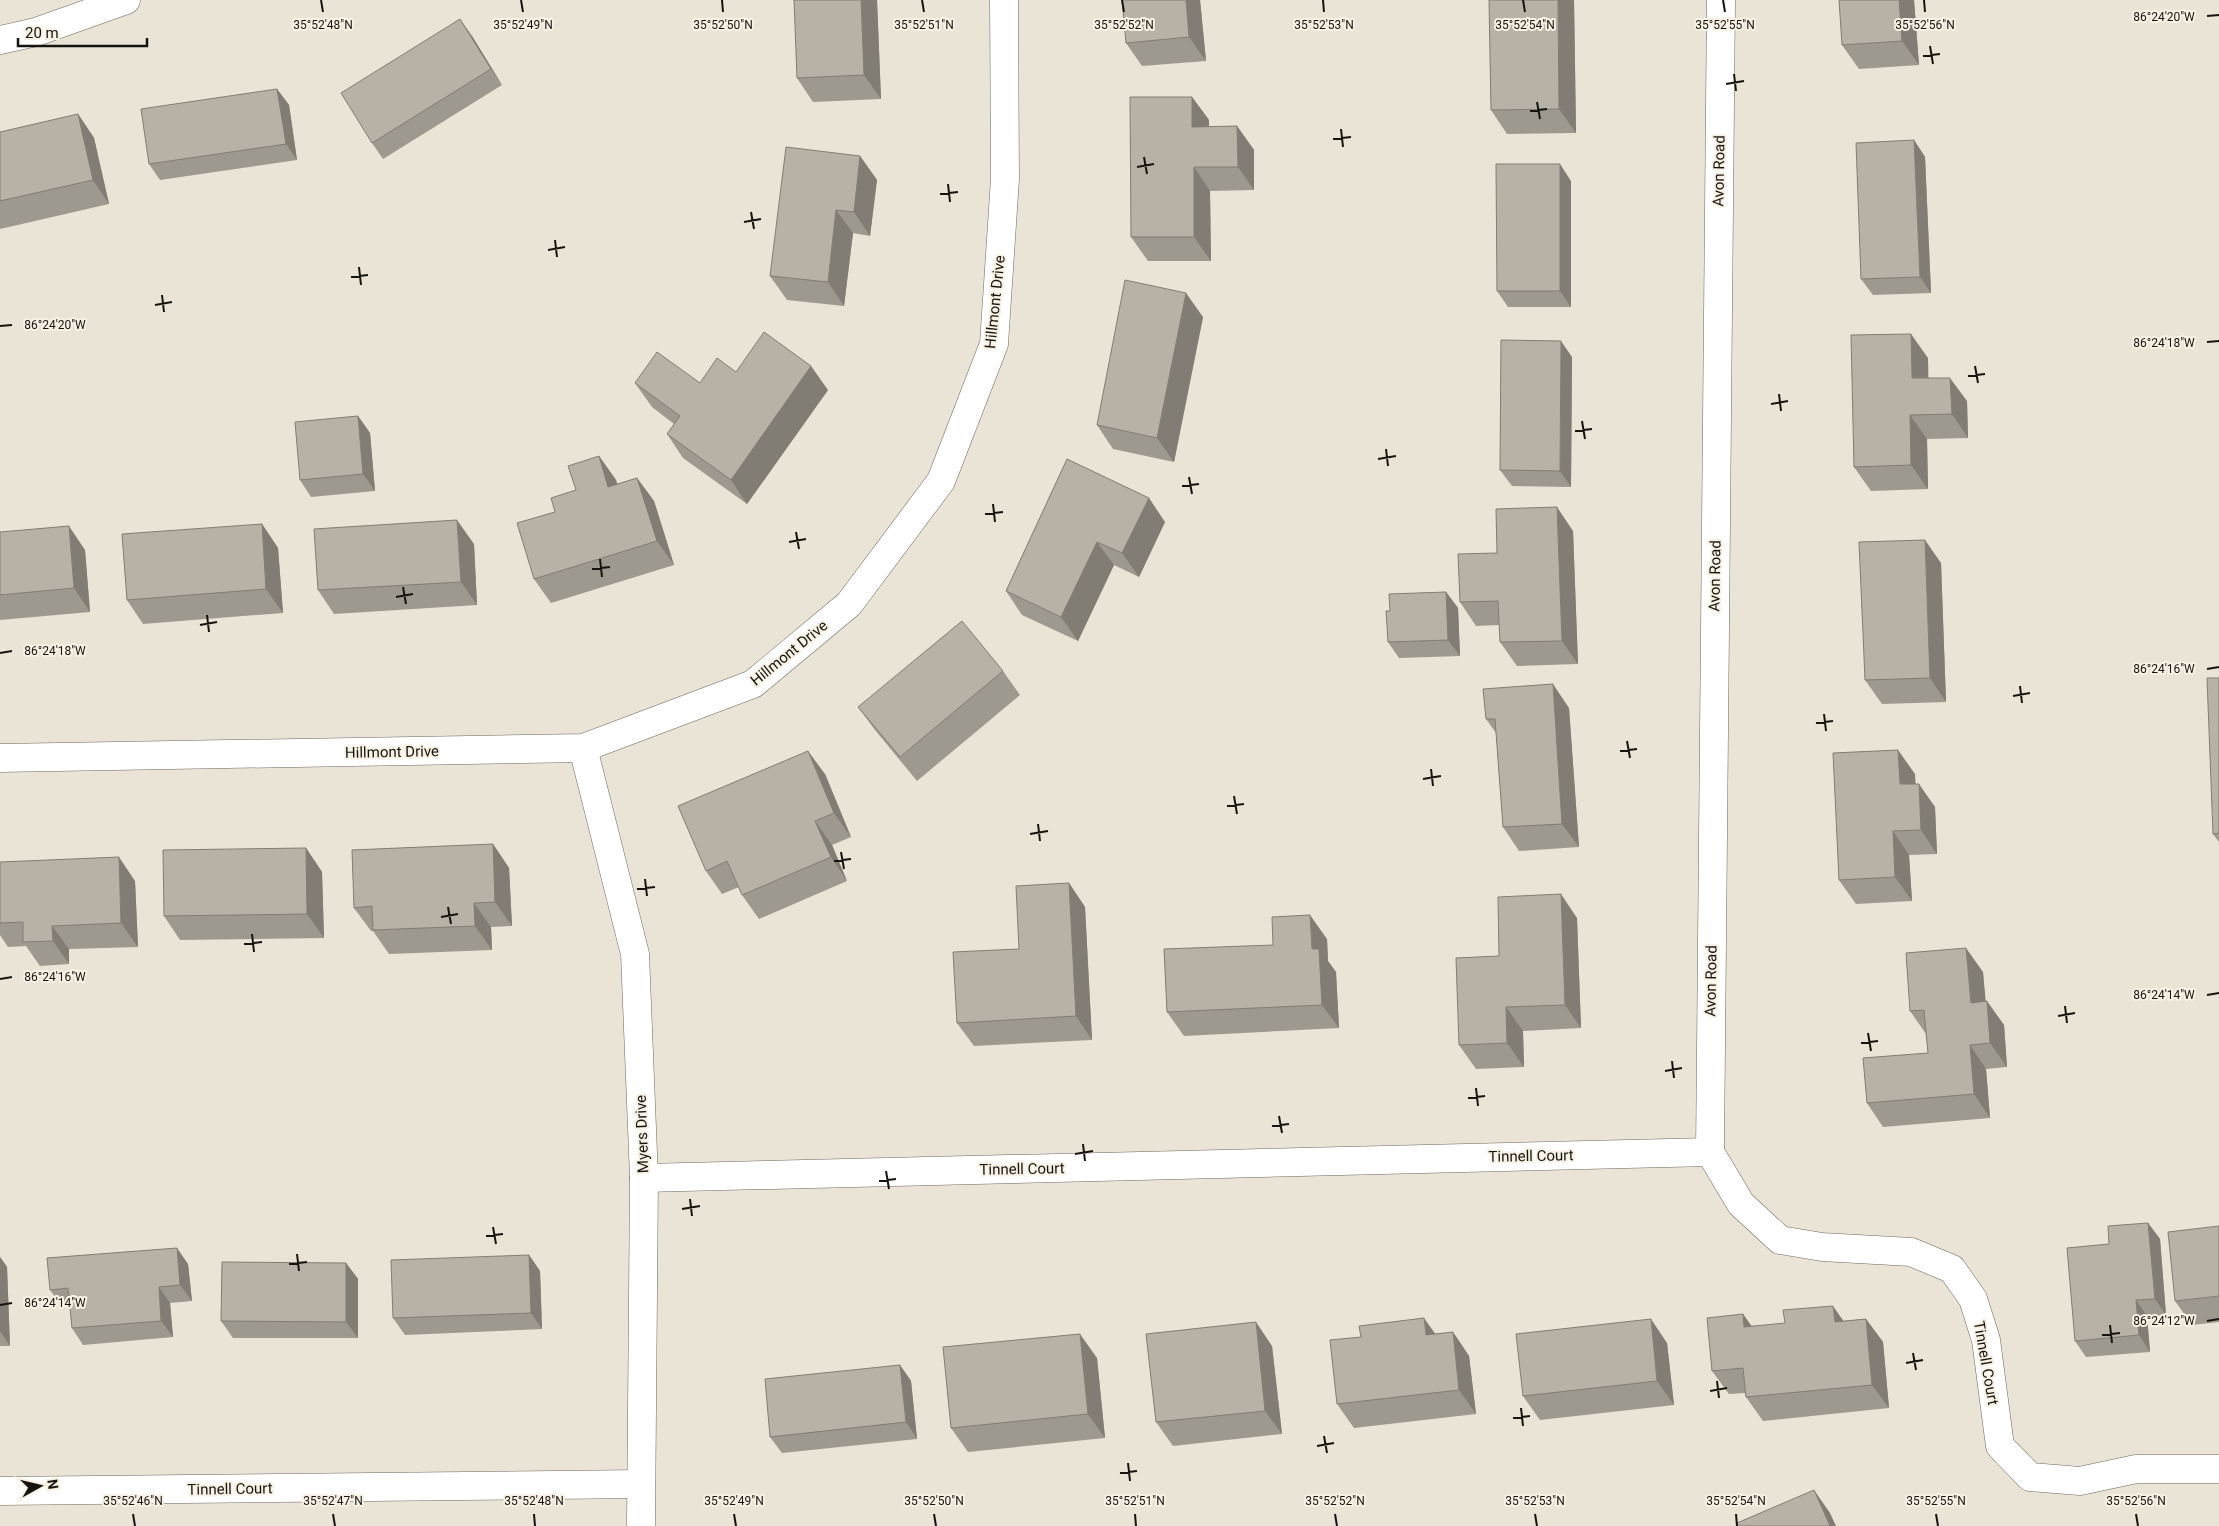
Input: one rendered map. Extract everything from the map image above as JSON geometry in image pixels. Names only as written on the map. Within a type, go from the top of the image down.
[{"type":"street","points":[[0,40],[36,32],[126,0]]},
{"type":"street","name":"Hillmont Drive","points":[[0,758],[583,748],[753,684],[849,604],[941,481],[994,344],[1005,179],[1004,0]]},
{"type":"street","name":"Avon Road","points":[[1710,1152],[1721,0]]},
{"type":"street","name":"Myers Drive","points":[[583,748],[635,954],[644,1178],[641,1526]]},
{"type":"street","name":"Tinnell Court","points":[[644,1178],[1710,1152],[1742,1204],[1780,1240],[1822,1247],[1911,1252],[1952,1269],[1973,1299],[1986,1340],[2000,1446],[2030,1476],[2080,1481],[2136,1469],[2219,1469]]},
{"type":"street","name":"Tinnell Court","points":[[0,1491],[641,1484]]},
{"type":"building","points":[[794,0],[861,0],[864,75],[797,78]]},
{"type":"building","points":[[1122,0],[1186,0],[1189,37],[1126,43]]},
{"type":"building","points":[[1489,0],[1558,0],[1559,109],[1491,110]]},
{"type":"building","points":[[1839,0],[1899,0],[1902,41],[1842,45]]},
{"type":"building","points":[[460,19],[491,69],[372,143],[341,93]]},
{"type":"building","points":[[277,89],[286,144],[149,164],[141,109]]},
{"type":"building","points":[[1130,97],[1192,97],[1192,127],[1237,126],[1238,167],[1194,167],[1194,237],[1131,237]]},
{"type":"building","points":[[78,114],[93,180],[0,201],[0,132]]},
{"type":"building","points":[[1914,140],[1920,277],[1861,279],[1856,143]]},
{"type":"building","points":[[786,147],[860,156],[854,212],[836,210],[828,282],[770,276]]},
{"type":"building","points":[[1496,164],[1560,164],[1560,291],[1497,291]]},
{"type":"building","points":[[1125,280],[1186,293],[1157,438],[1097,425]]},
{"type":"building","points":[[764,332],[811,366],[731,480],[667,434],[680,416],[635,383],[657,352],[700,383],[717,358],[736,372]]},
{"type":"building","points":[[1911,334],[1912,378],[1950,378],[1952,414],[1910,415],[1911,465],[1854,467],[1851,335]]},
{"type":"building","points":[[1501,340],[1561,341],[1560,471],[1500,470]]},
{"type":"building","points":[[358,416],[363,474],[300,480],[295,422]]},
{"type":"building","points":[[599,456],[608,487],[637,478],[657,541],[534,579],[517,523],[555,512],[551,498],[576,490],[568,466]]},
{"type":"building","points":[[1067,459],[1149,498],[1122,553],[1097,542],[1061,617],[1006,591]]},
{"type":"building","points":[[1557,507],[1562,641],[1500,642],[1498,601],[1460,602],[1458,554],[1497,553],[1496,509]]},
{"type":"building","points":[[457,520],[461,582],[318,590],[314,529]]},
{"type":"building","points":[[262,524],[266,589],[127,600],[122,534]]},
{"type":"building","points":[[69,526],[74,588],[0,595],[0,532]]},
{"type":"building","points":[[1925,540],[1930,678],[1865,680],[1859,542]]},
{"type":"building","points":[[1446,592],[1448,640],[1388,642],[1386,611],[1390,611],[1389,594]]},
{"type":"building","points":[[962,621],[1003,671],[900,757],[858,707]]},
{"type":"building","points":[[2207,678],[2219,678],[2219,833],[2213,834]]},
{"type":"building","points":[[1553,684],[1562,824],[1503,827],[1495,719],[1486,719],[1483,689]]},
{"type":"building","points":[[1898,750],[1900,784],[1919,784],[1921,830],[1893,831],[1895,877],[1839,880],[1833,753]]},
{"type":"building","points":[[808,751],[834,813],[815,821],[831,857],[742,895],[727,861],[706,871],[678,806]]},
{"type":"building","points":[[493,844],[495,902],[474,903],[475,926],[373,930],[372,906],[354,908],[352,850]]},
{"type":"building","points":[[306,848],[307,914],[164,916],[163,850]]},
{"type":"building","points":[[119,857],[121,923],[52,926],[53,941],[23,942],[23,922],[0,923],[0,862]]},
{"type":"building","points":[[1069,883],[1076,1016],[957,1023],[953,952],[1019,949],[1016,886]]},
{"type":"building","points":[[1561,894],[1565,1005],[1506,1007],[1507,1043],[1459,1045],[1456,958],[1499,956],[1498,897]]},
{"type":"building","points":[[1310,915],[1312,949],[1319,949],[1322,1005],[1167,1012],[1164,949],[1273,945],[1272,917]]},
{"type":"building","points":[[1966,948],[1971,1003],[1987,1001],[1990,1043],[1970,1045],[1974,1094],[1867,1103],[1863,1058],[1928,1053],[1924,1010],[1910,1011],[1906,953]]},
{"type":"building","points":[[2148,1223],[2155,1299],[2136,1300],[2139,1335],[2075,1341],[2067,1248],[2109,1244],[2108,1226]]},
{"type":"building","points":[[2219,1226],[2219,1296],[2175,1301],[2168,1232]]},
{"type":"building","points":[[177,1248],[180,1285],[159,1287],[161,1321],[72,1328],[68,1288],[50,1290],[47,1258]]},
{"type":"building","points":[[529,1255],[531,1313],[393,1318],[391,1260]]},
{"type":"building","points":[[222,1262],[346,1263],[346,1322],[221,1321]]},
{"type":"building","points":[[1833,1306],[1835,1322],[1866,1319],[1872,1385],[1746,1397],[1743,1368],[1712,1371],[1707,1318],[1743,1314],[1744,1327],[1785,1323],[1783,1310]]},
{"type":"building","points":[[1424,1318],[1426,1335],[1453,1332],[1459,1390],[1337,1404],[1330,1340],[1361,1337],[1359,1326]]},
{"type":"building","points":[[1651,1319],[1657,1381],[1523,1396],[1516,1334]]},
{"type":"building","points":[[1256,1322],[1265,1411],[1156,1422],[1146,1334]]},
{"type":"building","points":[[1080,1334],[1088,1414],[951,1428],[943,1347]]},
{"type":"building","points":[[900,1365],[906,1422],[770,1437],[765,1379]]},
{"type":"building","points":[[1814,1490],[1830,1526],[1738,1526],[1737,1523]]}]
